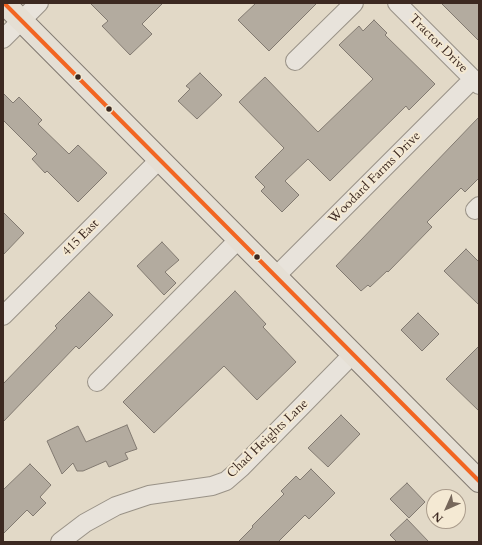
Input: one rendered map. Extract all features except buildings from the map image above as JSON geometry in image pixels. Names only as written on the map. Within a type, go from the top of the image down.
[{"type":"main road","points":[[4,3],[353,354],[476,470]]},
{"type":"street","points":[[3,39],[39,3]]},
{"type":"street","points":[[295,61],[354,3]]},
{"type":"street","name":"Tractor Drive","points":[[396,3],[476,82]]},
{"type":"street","name":"Woodard Farms Drive","points":[[276,276],[476,82]]},
{"type":"street","name":"415 East","points":[[3,316],[160,159]]},
{"type":"street","points":[[98,382],[239,239]]},
{"type":"street","name":"Chad Heights Lane","points":[[60,542],[85,523],[116,506],[149,495],[212,486],[226,480],[242,468],[353,354]]},
{"type":"transit line","points":[[4,3],[479,481]]}]
